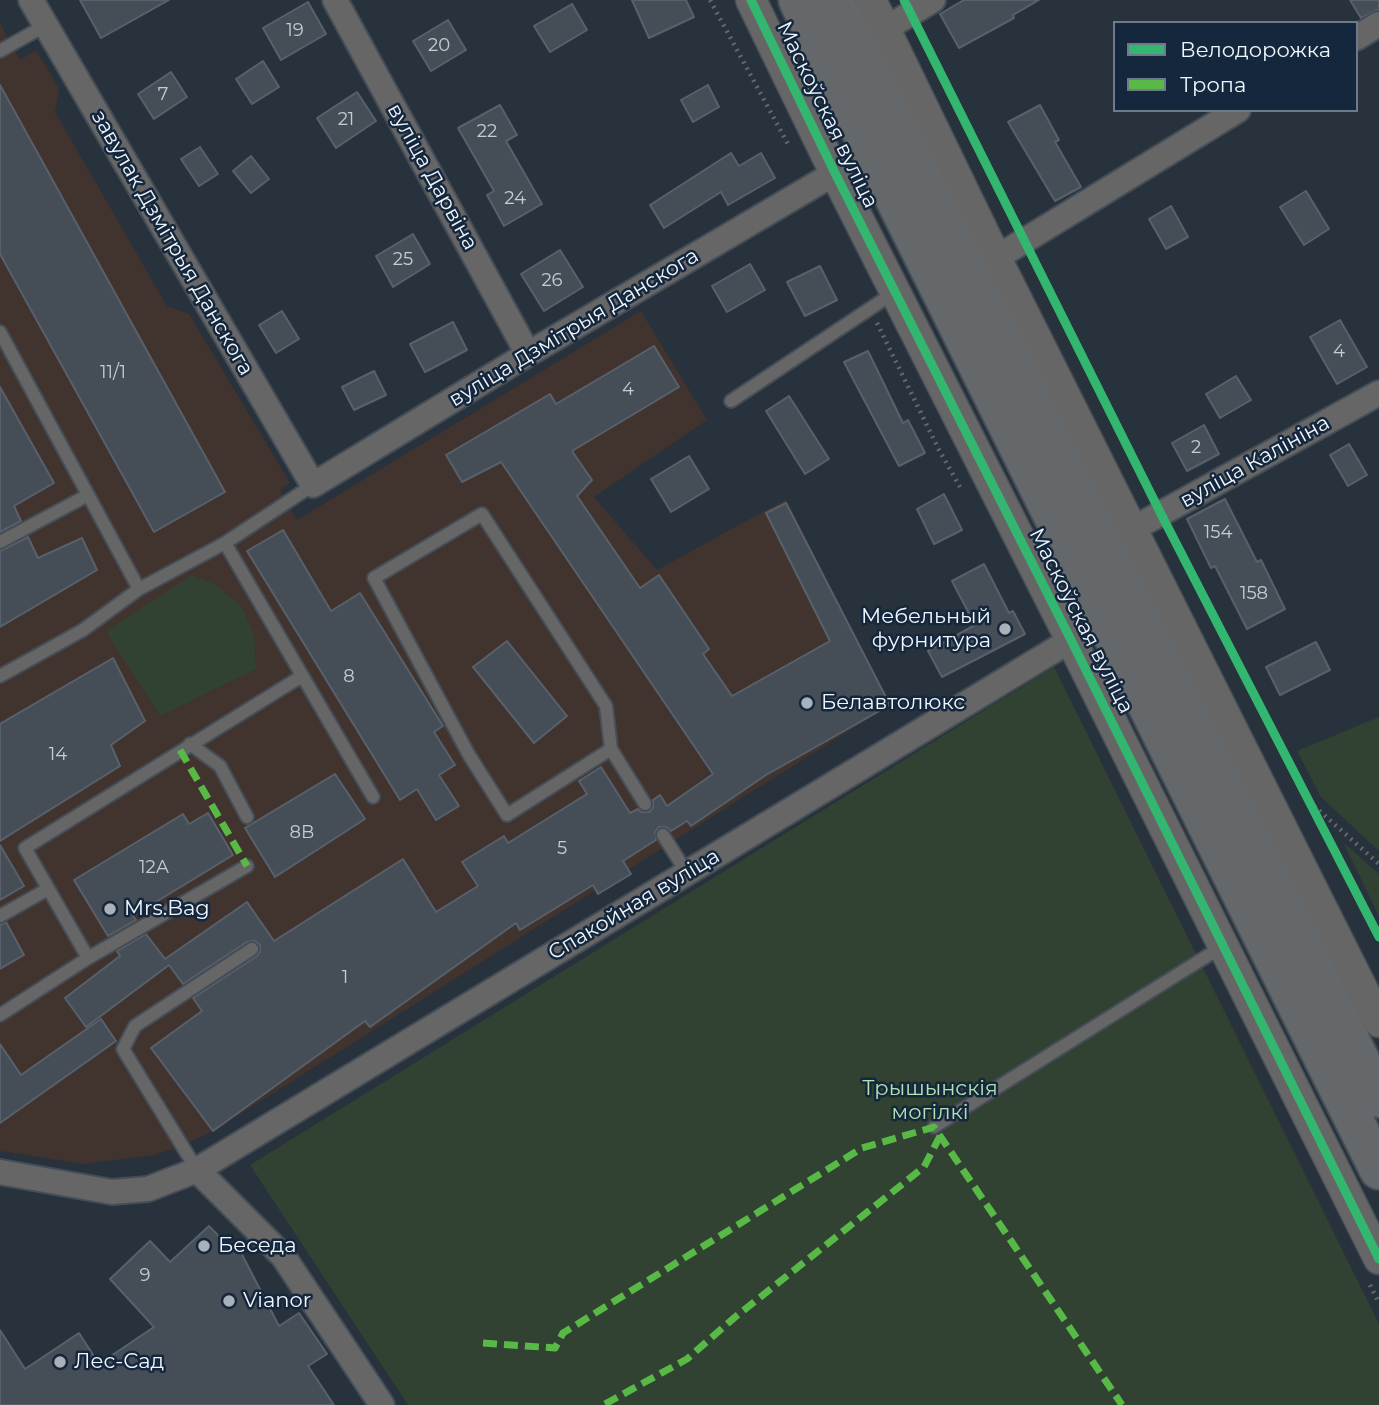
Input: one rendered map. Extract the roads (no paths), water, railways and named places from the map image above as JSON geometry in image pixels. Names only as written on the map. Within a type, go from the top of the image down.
[{"type":"main road","name":"Маскоўская вуліца","points":[[798,0],[850,110],[1379,1170]]},
{"type":"main road","points":[[834,0],[1379,1098]]},
{"type":"street","name":"завулак Дзмітрыя Данскога","points":[[31,0],[313,485]]},
{"type":"street","name":"вуліца Дарвіна","points":[[335,0],[528,354]]},
{"type":"street","name":"Маскоўская вуліца","points":[[751,0],[1379,1259]]},
{"type":"street","points":[[871,0],[1131,530],[1379,1022]]},
{"type":"street","points":[[885,29],[933,0]]},
{"type":"street","points":[[1358,37],[1379,24]]},
{"type":"street","points":[[996,258],[1235,112]]},
{"type":"street","name":"вуліца Дзмітрыя Данскога","points":[[313,485],[528,354],[835,173]]},
{"type":"street","name":"вуліца Калініна","points":[[1131,530],[1379,393]]},
{"type":"street","name":"Спакойная вуліца","points":[[0,1172],[112,1192],[148,1189],[197,1170],[1071,640]]},
{"type":"street","points":[[197,1170],[284,1256],[382,1405]]},
{"type":"lane","points":[[0,51],[46,25]]},
{"type":"lane","points":[[731,401],[895,292]]},
{"type":"lane","points":[[0,332],[139,589]]},
{"type":"lane","points":[[0,676],[83,630],[139,589],[225,543],[313,485]]},
{"type":"lane","points":[[0,542],[88,495]]},
{"type":"lane","points":[[611,749],[507,815],[469,755],[374,578],[482,514],[606,706],[611,749],[645,804]]},
{"type":"lane","points":[[225,543],[373,797]]},
{"type":"lane","points":[[88,958],[25,848],[302,676]]},
{"type":"lane","points":[[190,744],[220,766],[247,817]]},
{"type":"lane","points":[[663,835],[687,873]]},
{"type":"lane","points":[[0,1015],[88,958],[247,866]]},
{"type":"lane","points":[[0,916],[48,889]]},
{"type":"lane","points":[[934,1127],[1223,946]]},
{"type":"lane","points":[[197,1170],[124,1048],[135,1026],[252,949]]},
{"type":"place","name":"Мебельный фурнитура","points":[[1005,629]]},
{"type":"place","name":"Белавтолюкс","points":[[807,703]]},
{"type":"place","name":"Mrs.Bag","points":[[110,909]]},
{"type":"place","name":"Беседа","points":[[204,1246]]},
{"type":"place","name":"Vianor","points":[[229,1301]]},
{"type":"place","name":"Лес-Сад","points":[[60,1362]]},
{"type":"park label","name":"Трышынскія могілкі","points":[[930,1101]]}]
